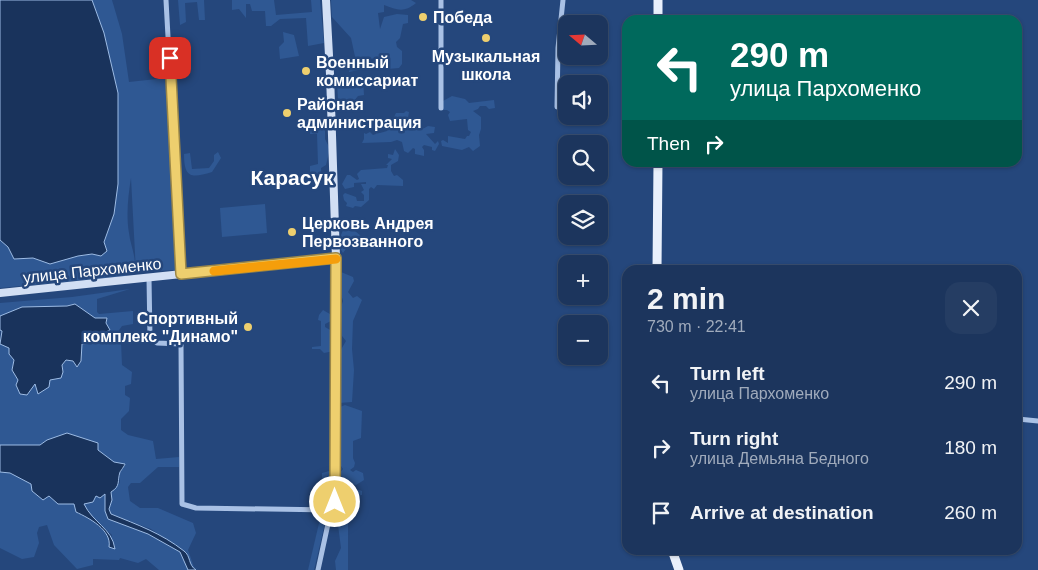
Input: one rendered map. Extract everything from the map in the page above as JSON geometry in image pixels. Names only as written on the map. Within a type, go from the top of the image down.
[{"type":"main road","points":[[658,0],[658,15]]},
{"type":"main road","points":[[657,265],[658,167]]},
{"type":"main road","points":[[674,555],[679,570]]},
{"type":"street","points":[[166,0],[181,274]]},
{"type":"street","points":[[318,570],[331,510],[335,502],[336,258],[326,0]]},
{"type":"street","points":[[440,108],[441,0]]},
{"type":"street","points":[[557,107],[558,48],[563,0]]},
{"type":"street","name":"улица Пархоменко","points":[[0,293],[336,258]]},
{"type":"street","points":[[149,278],[150,338],[157,343],[182,344],[182,504],[196,508],[331,510]]},
{"type":"street","points":[[1022,419],[1038,421]]},
{"type":"shaded area","points":[[0,0],[92,0],[104,33],[118,93],[118,184],[114,214],[104,242],[107,251],[101,256],[92,254],[78,256],[50,264],[33,258],[14,259],[8,247],[0,240]]},
{"type":"shaded area","points":[[92,0],[112,0],[122,34],[129,82],[166,78],[175,270],[136,272],[131,178],[128,220],[135,264],[130,273],[125,276],[0,288],[0,240],[8,247],[14,259],[33,258],[50,264],[78,256],[92,254],[101,256],[114,214],[118,184],[118,93],[104,33]]},
{"type":"shaded area","points":[[178,0],[204,0],[205,20],[199,20],[197,2],[185,3],[186,22],[180,25]]},
{"type":"shaded area","points":[[232,0],[274,0],[276,15],[312,12],[311,0],[320,0],[324,43],[308,46],[306,18],[280,19],[271,26],[266,26],[265,11],[252,11],[250,4],[246,4],[246,18],[239,9],[232,10]]},
{"type":"shaded area","points":[[331,0],[411,0],[416,3],[400,10],[384,5],[384,12],[378,13],[380,29],[384,17],[397,14],[408,15],[408,23],[403,24],[400,38],[396,42],[397,47],[402,51],[402,64],[399,68],[387,69],[383,67],[383,57],[363,60],[363,69],[349,72],[349,63],[356,61],[351,38],[332,17]]},
{"type":"shaded area","points":[[283,32],[294,35],[299,56],[280,59],[279,47],[284,42]]},
{"type":"shaded area","points":[[356,78],[363,80],[364,95],[358,96],[354,101],[363,107],[347,108],[347,101],[338,101],[337,81]]},
{"type":"shaded area","points":[[452,96],[465,99],[469,103],[494,100],[495,108],[489,109],[486,106],[480,106],[473,111],[481,117],[481,129],[479,135],[480,146],[473,151],[469,147],[462,150],[442,146],[441,141],[443,140],[448,143],[448,136],[465,139],[471,132],[468,130],[467,119],[450,121],[448,115],[450,112],[441,110],[443,101]]},
{"type":"shaded area","points":[[406,111],[409,112],[408,118],[414,127],[422,129],[428,126],[435,127],[434,133],[426,134],[435,144],[438,141],[439,144],[435,151],[432,150],[432,147],[424,145],[422,147],[424,156],[415,154],[415,149],[413,148],[408,153],[404,151],[402,142],[397,140],[362,143],[364,133],[370,132],[373,135],[376,134],[375,131],[380,133],[387,131],[389,124],[384,123],[383,119],[388,117],[393,119],[396,113],[404,113]]},
{"type":"shaded area","points":[[313,119],[325,120],[325,139],[330,149],[326,165],[321,168],[322,184],[310,184],[310,166],[318,164],[317,134],[310,134],[309,129]]},
{"type":"shaded area","points":[[395,149],[399,155],[398,161],[391,165],[391,171],[394,176],[397,175],[403,180],[403,186],[377,185],[374,189],[371,187],[369,189],[369,200],[361,207],[355,206],[353,208],[346,206],[347,203],[343,195],[345,193],[356,197],[357,201],[364,201],[364,195],[361,192],[364,190],[361,184],[366,184],[366,182],[354,183],[354,187],[345,189],[342,184],[347,175],[357,180],[359,179],[357,174],[361,170],[387,168],[388,165],[386,165],[392,159],[388,158],[388,154],[393,155]]},
{"type":"shaded area","points":[[218,152],[221,158],[212,172],[194,176],[190,175],[184,162],[184,154],[190,153],[192,169],[209,168],[214,161],[214,155]]},
{"type":"shaded area","points":[[265,204],[267,233],[222,237],[220,208]]},
{"type":"shaded area","points":[[345,226],[349,231],[355,231],[361,236],[361,241],[353,246],[348,246],[343,253],[340,248],[343,243],[341,235]]},
{"type":"shaded area","points":[[341,272],[353,277],[354,281],[348,292],[353,298],[357,296],[362,300],[353,321],[352,349],[354,370],[352,402],[339,403],[339,353],[346,341],[342,336],[340,310],[343,301],[338,275]]},
{"type":"shaded area","points":[[130,289],[97,299],[97,312],[99,314],[133,311],[133,324],[122,326],[117,333],[121,342],[122,365],[132,372],[131,384],[125,386],[125,395],[130,398],[129,411],[121,419],[121,430],[128,435],[153,441],[156,459],[179,457],[179,467],[158,467],[140,483],[131,483],[128,487],[130,501],[140,508],[158,508],[193,523],[196,533],[188,550],[194,567],[199,570],[192,567],[187,553],[151,529],[111,514],[109,509],[112,500],[111,491],[120,483],[120,472],[125,465],[114,462],[98,450],[98,443],[67,433],[47,440],[40,445],[0,445],[0,344],[10,348],[14,360],[12,370],[18,380],[35,383],[38,393],[49,380],[63,372],[62,365],[66,360],[73,361],[77,367],[81,361],[82,344],[95,318],[75,304],[0,316],[0,303],[72,297]]},
{"type":"shaded area","points":[[75,304],[95,318],[107,318],[106,323],[110,330],[96,337],[93,343],[82,344],[81,361],[77,367],[73,361],[66,360],[62,365],[63,372],[61,378],[50,380],[49,387],[38,394],[35,384],[27,395],[20,394],[16,385],[18,380],[12,370],[14,360],[9,354],[9,348],[0,344],[2,331],[0,330],[0,316],[22,307],[67,306]]},
{"type":"shaded area","points":[[323,310],[335,317],[335,325],[331,321],[325,324],[325,327],[332,331],[334,351],[324,353],[320,349],[312,349],[312,347],[321,346],[321,321],[318,320]]},
{"type":"shaded area","points":[[345,405],[362,411],[361,438],[353,441],[353,458],[355,463],[354,467],[350,470],[363,473],[364,480],[356,485],[350,484],[350,487],[362,491],[362,495],[340,497],[336,486],[338,476],[343,469],[339,463],[341,456],[338,450],[340,407]]},
{"type":"shaded area","points":[[67,433],[98,443],[98,450],[114,462],[125,464],[120,472],[117,485],[111,492],[112,500],[109,509],[111,514],[167,539],[188,555],[193,568],[196,570],[188,570],[180,552],[148,534],[108,519],[105,511],[105,494],[100,498],[96,496],[93,502],[84,504],[110,536],[115,549],[109,547],[107,535],[103,530],[93,521],[76,512],[74,504],[58,504],[49,496],[43,500],[32,491],[31,484],[10,473],[0,472],[0,445],[40,445],[47,440]]},
{"type":"shaded area","points":[[333,470],[334,485],[332,491],[335,493],[333,502],[329,501],[321,505],[322,473]]},
{"type":"shaded area","points":[[0,472],[9,473],[32,484],[32,491],[43,499],[49,496],[58,504],[74,504],[76,512],[101,528],[110,541],[112,535],[88,513],[84,504],[93,502],[96,496],[106,494],[105,511],[108,519],[148,534],[180,552],[188,570],[159,570],[146,559],[138,563],[120,558],[119,560],[93,559],[93,565],[77,569],[54,545],[47,525],[39,527],[37,533],[39,543],[34,557],[22,559],[0,548]]},
{"type":"shaded area","points":[[348,506],[348,570],[336,570],[335,561],[341,548],[338,525],[341,524],[342,519],[335,519],[336,507]]},
{"type":"shaded area","points":[[320,519],[326,519],[314,570],[308,570]]},
{"type":"slow traffic","points":[[214,271],[336,259]]},
{"type":"place","name":"Победа","points":[[423,17]]},
{"type":"place","name":"Музыкальная школа","points":[[486,38]]},
{"type":"place","name":"Военный комиссариат","points":[[306,71]]},
{"type":"place","name":"Районая администрация","points":[[287,113]]},
{"type":"place","name":"Церковь Андрея Первозванного","points":[[292,232]]},
{"type":"place","name":"Спортивный комплекс \"Динамо\"","points":[[248,327]]},
{"type":"district","name":"Карасук","points":[[292,178]]},
{"type":"route","points":[[170,58],[181,274],[336,258],[335,502]]}]
